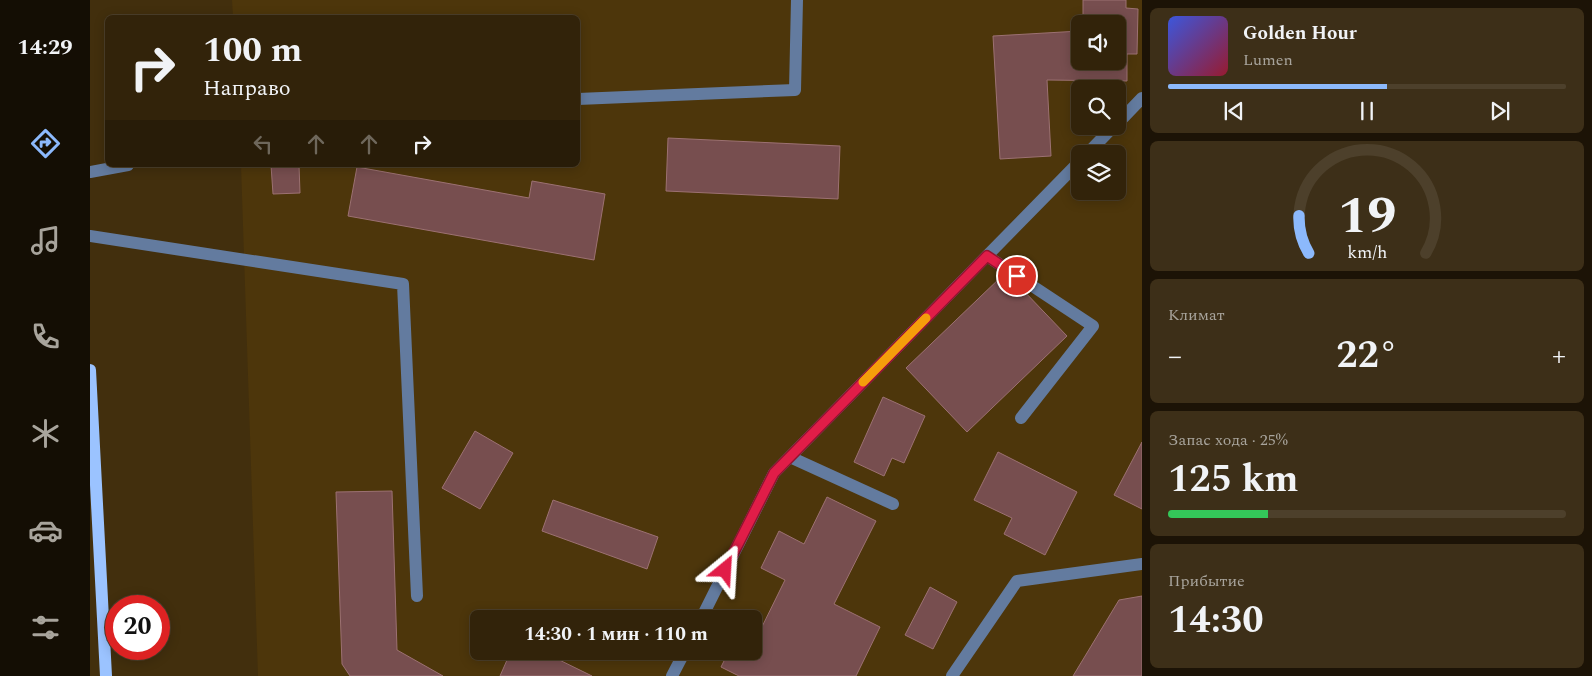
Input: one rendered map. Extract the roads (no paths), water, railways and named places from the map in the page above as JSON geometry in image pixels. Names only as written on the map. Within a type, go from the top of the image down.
[{"type":"main road","points":[[90,370],[106,676]]},
{"type":"lane","points":[[580,99],[795,90],[797,0]]},
{"type":"lane","points":[[1126,115],[1142,98]]},
{"type":"lane","points":[[1096,145],[1105,135]]},
{"type":"lane","points":[[90,172],[117,167]]},
{"type":"lane","points":[[706,610],[774,473],[1071,170]]},
{"type":"lane","points":[[90,236],[403,284],[417,596]]},
{"type":"lane","points":[[987,256],[1093,326],[1021,418]]},
{"type":"lane","points":[[790,457],[893,504]]},
{"type":"lane","points":[[952,676],[1018,581],[1142,564]]},
{"type":"lane","points":[[672,676],[680,660]]}]
